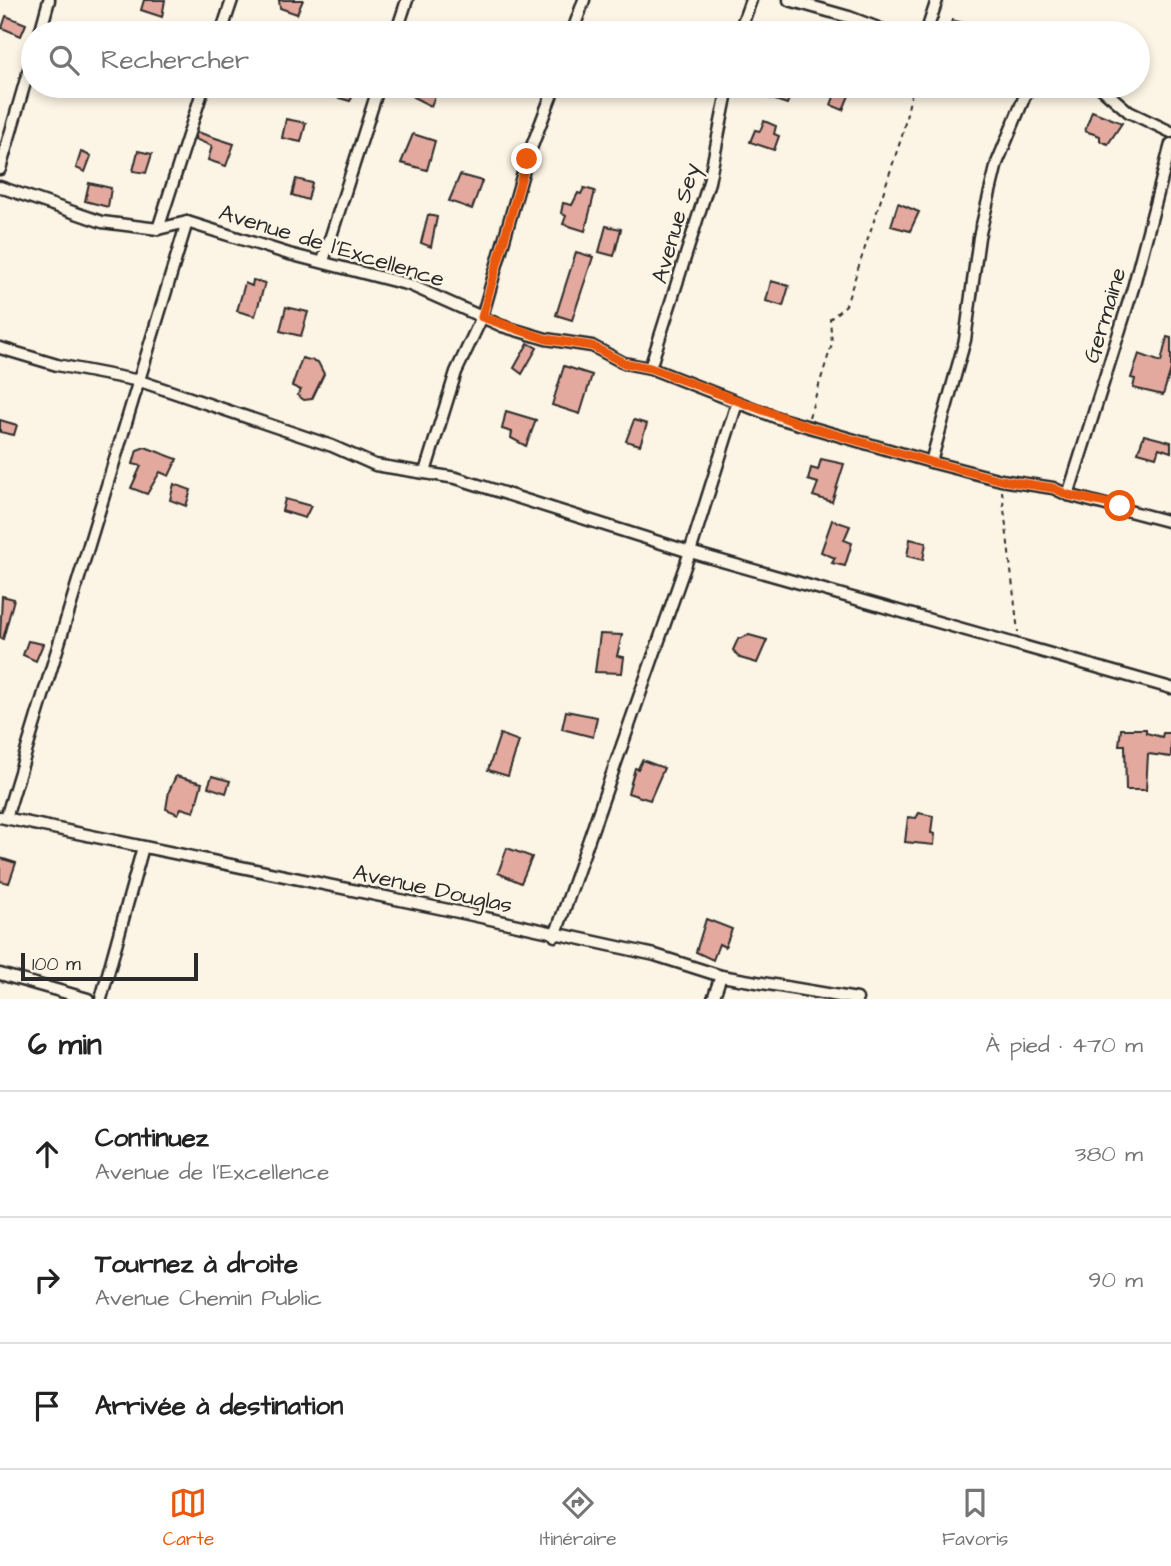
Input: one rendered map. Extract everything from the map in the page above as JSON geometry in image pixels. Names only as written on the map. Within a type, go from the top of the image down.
[{"type":"street","points":[[43,21],[49,0]]},
{"type":"street","points":[[225,21],[232,0]]},
{"type":"street","points":[[400,21],[407,0]]},
{"type":"street","points":[[576,21],[583,0]]},
{"type":"street","points":[[743,21],[751,0]]},
{"type":"street","points":[[789,0],[860,21]]},
{"type":"street","points":[[930,21],[937,0]]},
{"type":"street","points":[[0,169],[21,96]]},
{"type":"street","points":[[158,229],[200,98]]},
{"type":"street","points":[[323,261],[375,98]]},
{"type":"street","points":[[425,472],[456,372],[482,317],[527,159],[550,98]]},
{"type":"street","name":"Avenue Sey","points":[[650,368],[709,182],[726,98]]},
{"type":"street","points":[[931,462],[965,340],[979,237],[996,163],[1024,98]]},
{"type":"street","points":[[1112,98],[1129,113],[1171,132]]},
{"type":"street","name":"Germaine","points":[[1068,495],[1133,288],[1171,144]]},
{"type":"street","name":"Avenue de l'Excellence","points":[[0,187],[102,222],[158,229],[187,222],[410,285],[482,317],[546,339],[592,346],[624,363],[650,368],[737,403],[806,426],[931,462],[1001,480],[1053,488],[1068,495],[1171,522]]},
{"type":"street","points":[[3,818],[187,222]]},
{"type":"street","points":[[0,348],[57,366],[140,381],[332,446],[375,465],[479,484],[690,552],[1171,688]]},
{"type":"street","points":[[555,936],[690,552],[737,403]]},
{"type":"street","name":"Avenue Douglas","points":[[3,818],[655,955],[720,976],[857,999]]},
{"type":"street","points":[[102,999],[143,847]]},
{"type":"street","points":[[0,974],[88,999]]},
{"type":"street","points":[[713,999],[720,976]]},
{"type":"path","points":[[806,426],[832,344],[830,319],[846,305],[902,136],[910,98]]},
{"type":"path","points":[[1001,480],[1020,645]]},
{"type":"building","points":[[144,0],[165,0],[162,17],[141,10]]},
{"type":"building","points":[[279,0],[303,0],[297,14],[280,8]]},
{"type":"building","points":[[6,16],[21,22],[21,36],[2,28]]},
{"type":"building","points":[[415,98],[434,98],[431,106]]},
{"type":"building","points":[[769,98],[789,98],[787,104]]},
{"type":"building","points":[[834,98],[848,98],[843,110],[831,105]]},
{"type":"building","points":[[1092,111],[1122,123],[1108,144],[1100,141],[1100,136],[1085,131]]},
{"type":"building","points":[[286,119],[306,123],[301,142],[282,138]]},
{"type":"building","points":[[764,121],[776,126],[774,134],[779,136],[774,150],[750,142],[755,130],[760,131]]},
{"type":"building","points":[[197,132],[234,144],[226,166],[208,160],[212,146],[195,139]]},
{"type":"building","points":[[413,134],[435,141],[427,170],[401,163]]},
{"type":"building","points":[[138,151],[152,154],[146,173],[133,171]]},
{"type":"building","points":[[81,152],[91,156],[85,172],[76,168]]},
{"type":"building","points":[[460,175],[482,181],[472,209],[449,201]]},
{"type":"building","points":[[296,179],[312,183],[308,200],[292,195]]},
{"type":"building","points":[[89,183],[111,188],[108,207],[85,201]]},
{"type":"building","points":[[584,188],[595,191],[585,231],[563,224],[566,216],[561,213],[563,203],[572,205]]},
{"type":"building","points":[[898,203],[919,212],[910,231],[891,226]]},
{"type":"building","points":[[428,215],[437,217],[431,247],[421,243]]},
{"type":"building","points":[[606,226],[621,229],[614,256],[599,252]]},
{"type":"building","points":[[576,252],[593,257],[572,320],[556,315]]},
{"type":"building","points":[[253,280],[265,283],[255,316],[237,311],[245,283],[252,286]]},
{"type":"building","points":[[771,281],[789,286],[783,306],[766,301]]},
{"type":"building","points":[[286,307],[308,312],[301,336],[280,331]]},
{"type":"building","points":[[1167,337],[1171,338],[1171,369],[1163,395],[1133,388],[1135,379],[1131,378],[1139,354],[1161,362]]},
{"type":"building","points":[[528,343],[537,348],[522,374],[514,368]]},
{"type":"building","points":[[302,358],[318,362],[324,374],[312,399],[304,400],[297,395],[301,390],[292,386]]},
{"type":"building","points":[[564,366],[592,375],[580,414],[552,405]]},
{"type":"building","points":[[506,411],[536,420],[526,446],[511,438],[512,432],[502,429]]},
{"type":"building","points":[[0,420],[17,425],[14,435],[0,432]]},
{"type":"building","points":[[634,420],[647,424],[640,445],[626,441]]},
{"type":"building","points":[[1144,435],[1171,442],[1171,452],[1159,448],[1156,457],[1138,452]]},
{"type":"building","points":[[145,447],[177,459],[169,476],[160,472],[147,494],[131,488],[141,466],[133,464],[137,450]]},
{"type":"building","points":[[821,459],[844,464],[832,502],[813,496],[818,483],[808,480],[811,468],[818,470]]},
{"type":"building","points":[[174,484],[191,490],[186,506],[170,500]]},
{"type":"building","points":[[285,499],[311,506],[305,518],[282,511]]},
{"type":"building","points":[[832,520],[850,526],[844,540],[852,543],[845,566],[832,563],[835,558],[821,552]]},
{"type":"building","points":[[910,539],[926,543],[923,560],[907,556]]},
{"type":"building","points":[[2,596],[14,599],[3,639],[0,638]]},
{"type":"building","points":[[600,634],[622,635],[617,656],[624,657],[622,673],[595,672]]},
{"type":"building","points":[[749,635],[767,640],[757,663],[740,658],[733,650],[738,639]]},
{"type":"building","points":[[28,641],[43,644],[36,661],[23,655]]},
{"type":"building","points":[[566,711],[597,717],[593,737],[562,729]]},
{"type":"building","points":[[1121,729],[1146,729],[1146,733],[1162,737],[1163,733],[1171,733],[1171,757],[1148,754],[1146,790],[1126,790],[1125,745],[1119,745]]},
{"type":"building","points":[[500,734],[519,741],[508,776],[488,770]]},
{"type":"building","points":[[642,760],[664,768],[650,800],[628,793],[635,768],[638,769]]},
{"type":"building","points":[[176,776],[202,783],[194,812],[181,808],[178,814],[166,809],[169,791]]},
{"type":"building","points":[[212,776],[230,781],[226,793],[208,787]]},
{"type":"building","points":[[919,813],[933,816],[931,833],[935,834],[934,845],[905,842],[908,817],[916,818]]},
{"type":"building","points":[[507,848],[532,857],[521,883],[498,873]]},
{"type":"building","points":[[0,858],[16,863],[9,883],[0,881]]},
{"type":"building","points":[[706,919],[732,929],[725,947],[719,944],[713,960],[696,952]]},
{"type":"route","points":[[527,159],[482,317],[546,339],[592,346],[624,363],[650,368],[778,418],[931,462],[1001,480],[1053,488],[1068,495],[1120,506]]}]
